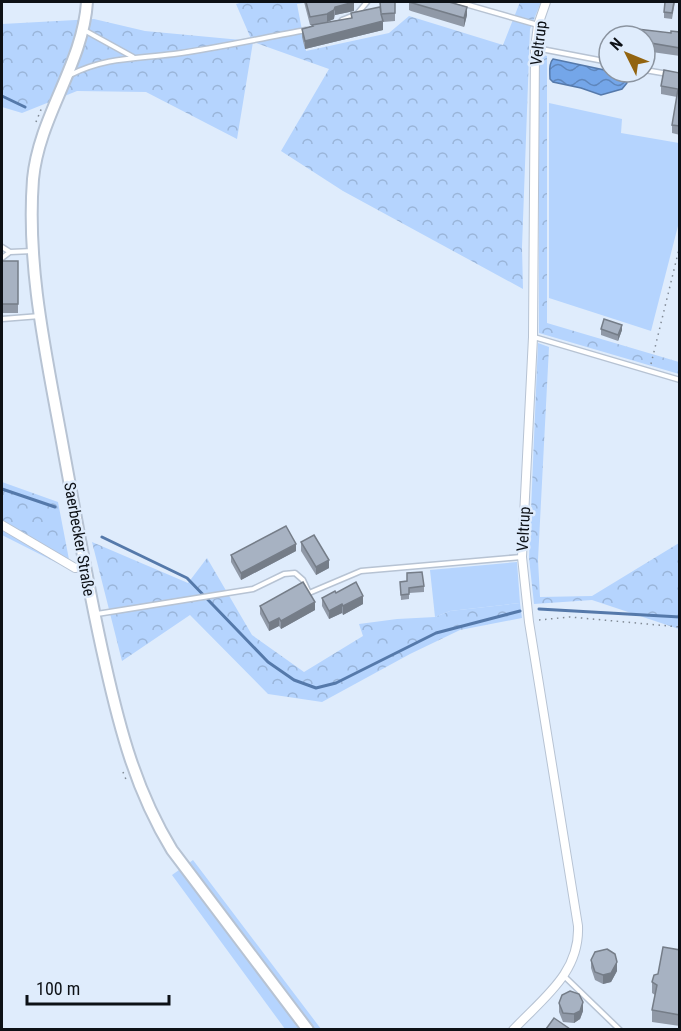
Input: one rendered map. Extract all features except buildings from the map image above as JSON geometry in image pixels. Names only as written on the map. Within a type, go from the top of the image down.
[{"type":"main road","name":"Saerbecker Straße","points":[[87,2],[83,29],[48,118],[35,164],[32,206],[40,316],[94,615],[119,723],[134,772],[159,829],[172,850],[308,1029]]},
{"type":"street","name":"Veltrup","points":[[513,1029],[564,976],[577,951],[578,926],[529,622],[522,557],[533,337],[535,48],[538,25],[546,2]]},
{"type":"street","points":[[2,525],[75,568],[84,567]]},
{"type":"lane","points":[[338,22],[357,14],[367,2]]},
{"type":"lane","points":[[458,2],[538,25]]},
{"type":"lane","points":[[83,29],[134,57]]},
{"type":"lane","points":[[66,76],[87,66],[118,59],[173,54],[310,29]]},
{"type":"lane","points":[[535,48],[597,60]]},
{"type":"lane","points":[[657,72],[680,77]]},
{"type":"lane","points":[[2,247],[10,252],[34,251]]},
{"type":"lane","points":[[2,258],[10,252]]},
{"type":"lane","points":[[2,319],[40,316]]},
{"type":"lane","points":[[533,337],[680,380]]},
{"type":"lane","points":[[94,615],[253,589],[284,574],[295,573],[303,580],[309,593],[361,571],[522,557]]},
{"type":"lane","points":[[564,976],[620,1029]]},
{"type":"path","points":[[649,371],[680,245]]},
{"type":"path","points":[[529,622],[570,617],[680,627]]},
{"type":"green space","points":[[243,2],[310,2],[297,4],[306,51],[389,33],[409,16],[503,45],[520,2],[541,2],[530,29],[522,247],[523,289],[343,191],[281,151],[329,69],[253,42],[237,139],[146,92],[77,91],[22,113],[2,107],[2,24],[94,19],[145,31],[252,41],[236,4]]},
{"type":"green space","points":[[539,54],[547,56],[547,323],[679,362],[679,374],[539,333]]},
{"type":"green space","points":[[549,103],[622,119],[621,133],[679,143],[679,222],[651,331],[549,298]]},
{"type":"green space","points":[[538,343],[549,347],[538,560],[540,597],[592,596],[679,543],[679,629],[592,600],[534,604],[529,558]]},
{"type":"green space","points":[[2,482],[58,502],[71,570],[2,535]]},
{"type":"green space","points":[[92,542],[188,583],[207,558],[252,635],[304,672],[363,636],[359,624],[435,617],[450,611],[520,603],[522,618],[460,630],[410,654],[322,702],[268,694],[190,615],[122,661]]},
{"type":"green space","points":[[517,562],[520,603],[450,611],[435,617],[430,570]]},
{"type":"green space","points":[[193,860],[321,1029],[285,1029],[172,875]]},
{"type":"water","points":[[553,59],[597,68],[597,84],[626,84],[622,89],[601,95],[553,82],[550,79],[550,63]]},
{"type":"waterway","points":[[2,96],[25,107]]},
{"type":"waterway","points":[[2,489],[55,507]]},
{"type":"waterway","points":[[102,537],[187,578],[268,662],[294,680],[316,688],[336,683],[436,633],[520,611]]},
{"type":"waterway","points":[[539,609],[680,617]]}]
